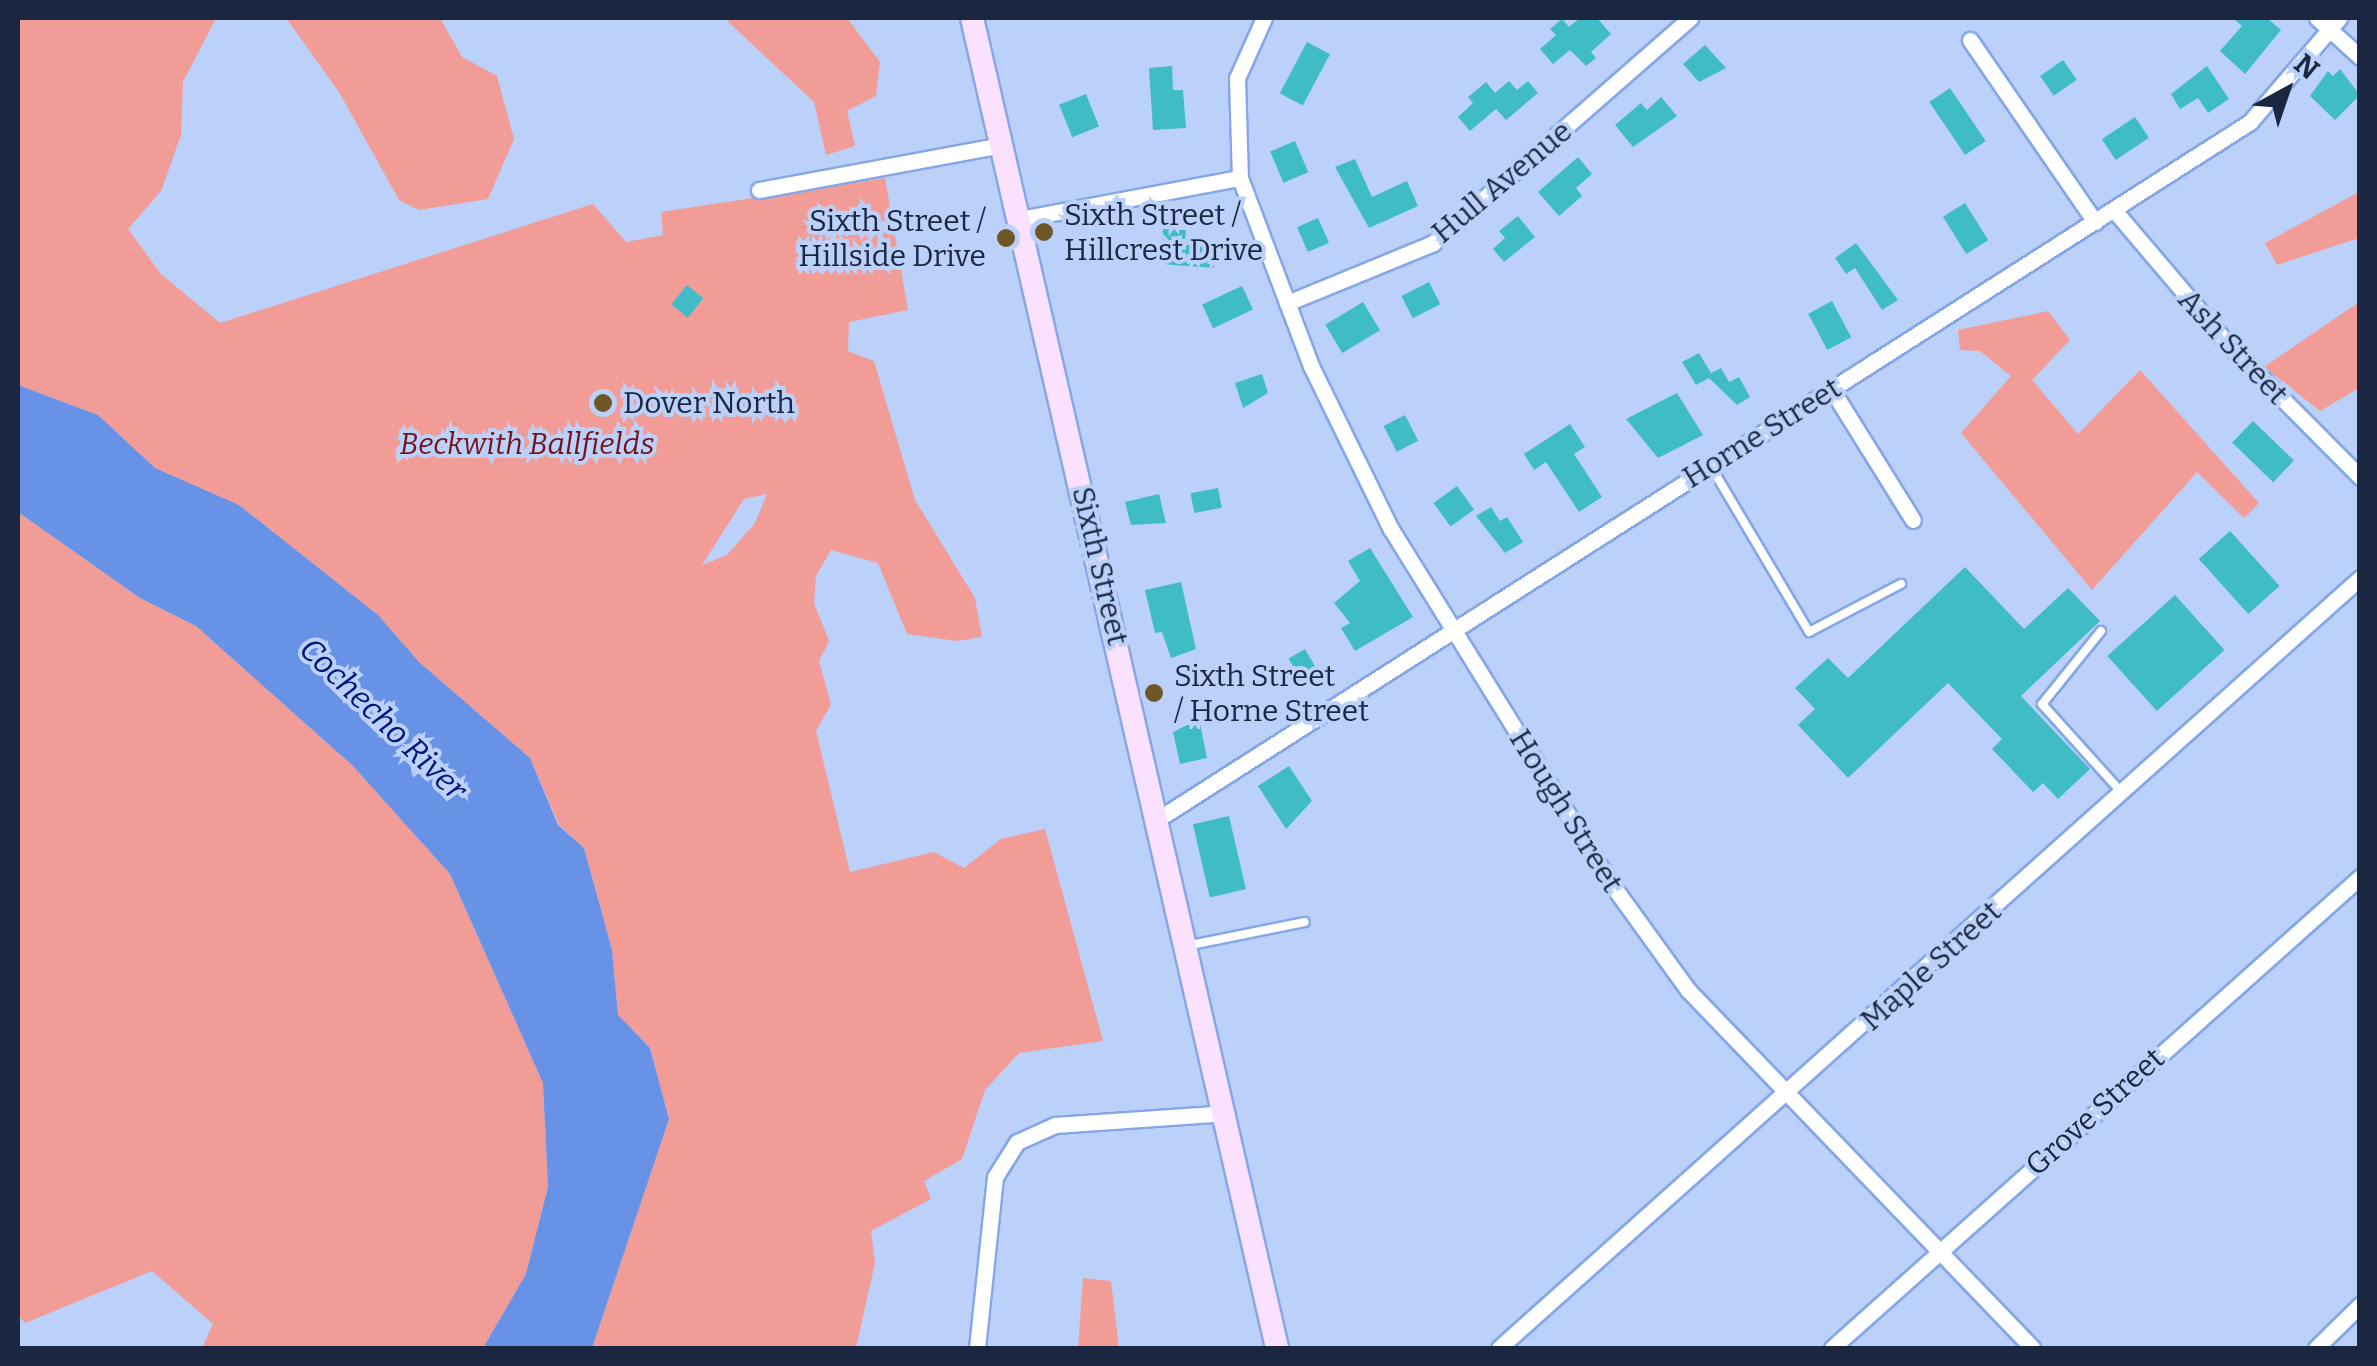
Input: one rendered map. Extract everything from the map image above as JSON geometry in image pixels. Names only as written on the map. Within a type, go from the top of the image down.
[{"type":"main road","name":"Sixth Street","points":[[972,18],[1277,1348]]},
{"type":"street","name":"Hough Street","points":[[1264,18],[1237,78],[1240,178],[1287,303],[1353,457],[1451,628],[1652,945],[1787,1096],[2032,1348]]},
{"type":"street","name":"Hull Avenue","points":[[1287,303],[1433,243],[1690,18]]},
{"type":"street","points":[[2317,18],[2335,24],[2360,57]]},
{"type":"street","name":"Horne Street","points":[[1158,819],[1451,628],[2250,122],[2335,24]]},
{"type":"street","points":[[1970,40],[2095,222]]},
{"type":"street","points":[[760,190],[1002,145]]},
{"type":"street","points":[[1020,219],[1240,178]]},
{"type":"street","name":"Ash Street","points":[[2114,210],[2225,341],[2360,477]]},
{"type":"street","points":[[1832,390],[1913,520]]},
{"type":"street","name":"Maple Street","points":[[1499,1348],[1787,1096],[2360,578]]},
{"type":"street","name":"Grove Street","points":[[1832,1348],[2360,877]]},
{"type":"street","points":[[976,1348],[995,1177],[1017,1142],[1056,1126],[1225,1114]]},
{"type":"street","points":[[2316,1348],[2360,1305]]},
{"type":"lane","points":[[1710,465],[1809,632],[1901,584]]},
{"type":"lane","points":[[2101,631],[2042,704],[2122,793]]},
{"type":"lane","points":[[1186,946],[1305,922]]},
{"type":"green space","name":"Beckwith Ballfields","points":[[18,18],[216,18],[183,82],[181,135],[161,191],[128,229],[161,274],[220,323],[593,204],[626,242],[663,235],[661,212],[885,178],[908,310],[849,322],[848,351],[874,361],[915,500],[975,598],[982,637],[957,641],[907,634],[878,563],[831,550],[816,576],[814,603],[829,641],[819,661],[831,704],[816,731],[850,872],[934,852],[964,868],[1001,839],[1045,829],[1103,1041],[1019,1053],[985,1090],[962,1159],[924,1181],[931,1199],[871,1231],[875,1263],[856,1348],[592,1348],[669,1119],[650,1048],[618,1015],[612,950],[584,848],[559,825],[530,758],[419,662],[378,615],[239,505],[155,468],[98,415],[18,385]],"holes":[[[767,494],[755,523],[727,555],[702,565],[744,499]]]},
{"type":"green space","points":[[286,18],[440,18],[462,57],[497,76],[514,139],[488,199],[419,210],[399,200],[339,92]]},
{"type":"green space","points":[[724,18],[847,18],[880,62],[876,96],[847,111],[855,146],[826,155],[814,102]]},
{"type":"green space","points":[[2359,192],[2359,238],[2277,265],[2265,243]]},
{"type":"green space","points":[[2359,302],[2359,388],[2320,411],[2264,367]]},
{"type":"green space","points":[[2048,311],[2070,340],[2032,380],[2078,434],[2140,370],[2259,503],[2244,518],[2197,472],[2092,590],[1961,433],[2011,376],[1980,351],[1960,350],[1958,330]]},
{"type":"green space","points":[[18,512],[140,598],[196,626],[353,766],[450,874],[543,1083],[548,1187],[526,1274],[483,1348],[202,1348],[213,1324],[152,1271],[25,1323],[18,1315]]},
{"type":"green space","points":[[1083,1278],[1111,1281],[1119,1348],[1078,1348]]},
{"type":"water","name":"Cochecho River","points":[[18,385],[98,415],[155,468],[239,505],[378,615],[419,662],[530,758],[558,825],[584,848],[612,950],[618,1015],[650,1048],[669,1119],[592,1348],[483,1348],[526,1274],[548,1187],[543,1083],[450,874],[353,766],[196,626],[140,598],[18,512]]},
{"type":"building","points":[[1580,18],[1597,18],[1611,34],[1591,52],[1596,58],[1586,66],[1570,50],[1553,64],[1540,49],[1556,35],[1550,29],[1562,19],[1569,27]]},
{"type":"building","points":[[2233,18],[2267,18],[2281,30],[2245,74],[2220,51],[2242,26]]},
{"type":"building","points":[[1307,42],[1330,54],[1303,105],[1280,93]]},
{"type":"building","points":[[1705,45],[1726,68],[1699,82],[1683,64]]},
{"type":"building","points":[[2063,60],[2077,80],[2054,96],[2040,76]]},
{"type":"building","points":[[1172,66],[1173,90],[1183,90],[1186,128],[1153,130],[1149,68]]},
{"type":"building","points":[[2207,66],[2229,99],[2208,113],[2198,98],[2180,109],[2171,94]]},
{"type":"building","points":[[2340,69],[2360,95],[2335,120],[2310,96],[2328,71],[2333,76]]},
{"type":"building","points":[[1509,81],[1517,90],[1528,81],[1538,93],[1506,120],[1496,109],[1470,131],[1458,117],[1473,103],[1468,97],[1486,82],[1495,93]]},
{"type":"building","points":[[1950,88],[1986,141],[1965,155],[1929,102]]},
{"type":"building","points":[[1086,94],[1099,126],[1072,137],[1059,105]]},
{"type":"building","points":[[1661,97],[1677,116],[1633,147],[1615,125],[1641,103],[1647,110]]},
{"type":"building","points":[[2135,117],[2149,138],[2116,160],[2102,139]]},
{"type":"building","points":[[1295,141],[1308,172],[1283,183],[1270,152]]},
{"type":"building","points":[[1578,157],[1592,174],[1576,188],[1582,196],[1559,216],[1538,192]]},
{"type":"building","points":[[1355,159],[1372,197],[1407,181],[1418,206],[1369,228],[1335,167]]},
{"type":"building","points":[[1965,203],[1988,240],[1966,254],[1943,217]]},
{"type":"building","points":[[1518,216],[1535,237],[1504,262],[1493,249],[1505,238],[1499,231]]},
{"type":"building","points":[[1318,218],[1329,243],[1308,252],[1297,227]]},
{"type":"building","points":[[1163,229],[1186,230],[1185,241],[1216,243],[1214,268],[1161,264]]},
{"type":"building","points":[[1856,243],[1898,300],[1882,310],[1855,268],[1846,274],[1835,258]]},
{"type":"building","points":[[1429,282],[1440,304],[1413,318],[1401,296]]},
{"type":"building","points":[[687,285],[703,298],[688,318],[671,304]]},
{"type":"building","points":[[1242,286],[1253,310],[1213,328],[1202,305]]},
{"type":"building","points":[[1832,301],[1851,337],[1827,350],[1808,314]]},
{"type":"building","points":[[1363,302],[1380,330],[1342,353],[1325,325]]},
{"type":"building","points":[[1699,353],[1711,373],[1721,368],[1729,382],[1739,377],[1750,397],[1737,405],[1709,378],[1696,385],[1682,362]]},
{"type":"building","points":[[1262,374],[1268,393],[1243,408],[1235,383]]},
{"type":"building","points":[[1677,393],[1703,435],[1658,458],[1626,419]]},
{"type":"building","points":[[1405,415],[1418,441],[1397,452],[1384,426]]},
{"type":"building","points":[[2253,421],[2294,461],[2273,482],[2232,443]]},
{"type":"building","points":[[1570,424],[1585,447],[1574,454],[1602,497],[1579,512],[1546,462],[1534,470],[1524,454]]},
{"type":"building","points":[[1457,486],[1474,509],[1451,527],[1434,503]]},
{"type":"building","points":[[1218,488],[1222,508],[1194,513],[1191,493]]},
{"type":"building","points":[[1159,494],[1166,523],[1131,525],[1125,502]]},
{"type":"building","points":[[1491,507],[1500,521],[1507,517],[1523,542],[1505,553],[1476,516]]},
{"type":"building","points":[[2230,531],[2280,586],[2248,614],[2199,559]]},
{"type":"building","points":[[1370,548],[1413,617],[1355,651],[1341,628],[1350,623],[1334,603],[1360,581],[1348,561]]},
{"type":"building","points":[[1965,567],[2024,629],[2068,588],[2100,621],[2021,696],[2090,769],[2058,799],[2043,783],[2033,792],[1992,749],[2002,739],[1948,683],[1848,778],[1798,725],[1815,709],[1795,688],[1828,658],[1848,678]]},
{"type":"building","points":[[1181,582],[1196,649],[1171,658],[1162,632],[1155,633],[1145,590]]},
{"type":"building","points":[[2175,595],[2225,650],[2157,711],[2107,656]]},
{"type":"building","points":[[1305,649],[1322,678],[1306,688],[1289,658]]},
{"type":"building","points":[[1199,719],[1207,758],[1180,764],[1173,732]]},
{"type":"building","points":[[1289,766],[1312,801],[1286,829],[1258,786]]},
{"type":"building","points":[[1229,816],[1246,889],[1210,897],[1193,824]]},
{"type":"place","name":"Sixth Street / Hillcrest Drive","points":[[1044,232]]},
{"type":"place","name":"Sixth Street / Hillside Drive","points":[[1006,238]]},
{"type":"place","name":"Dover North","points":[[603,403]]},
{"type":"place","name":"Sixth Street / Horne Street","points":[[1154,693]]}]
